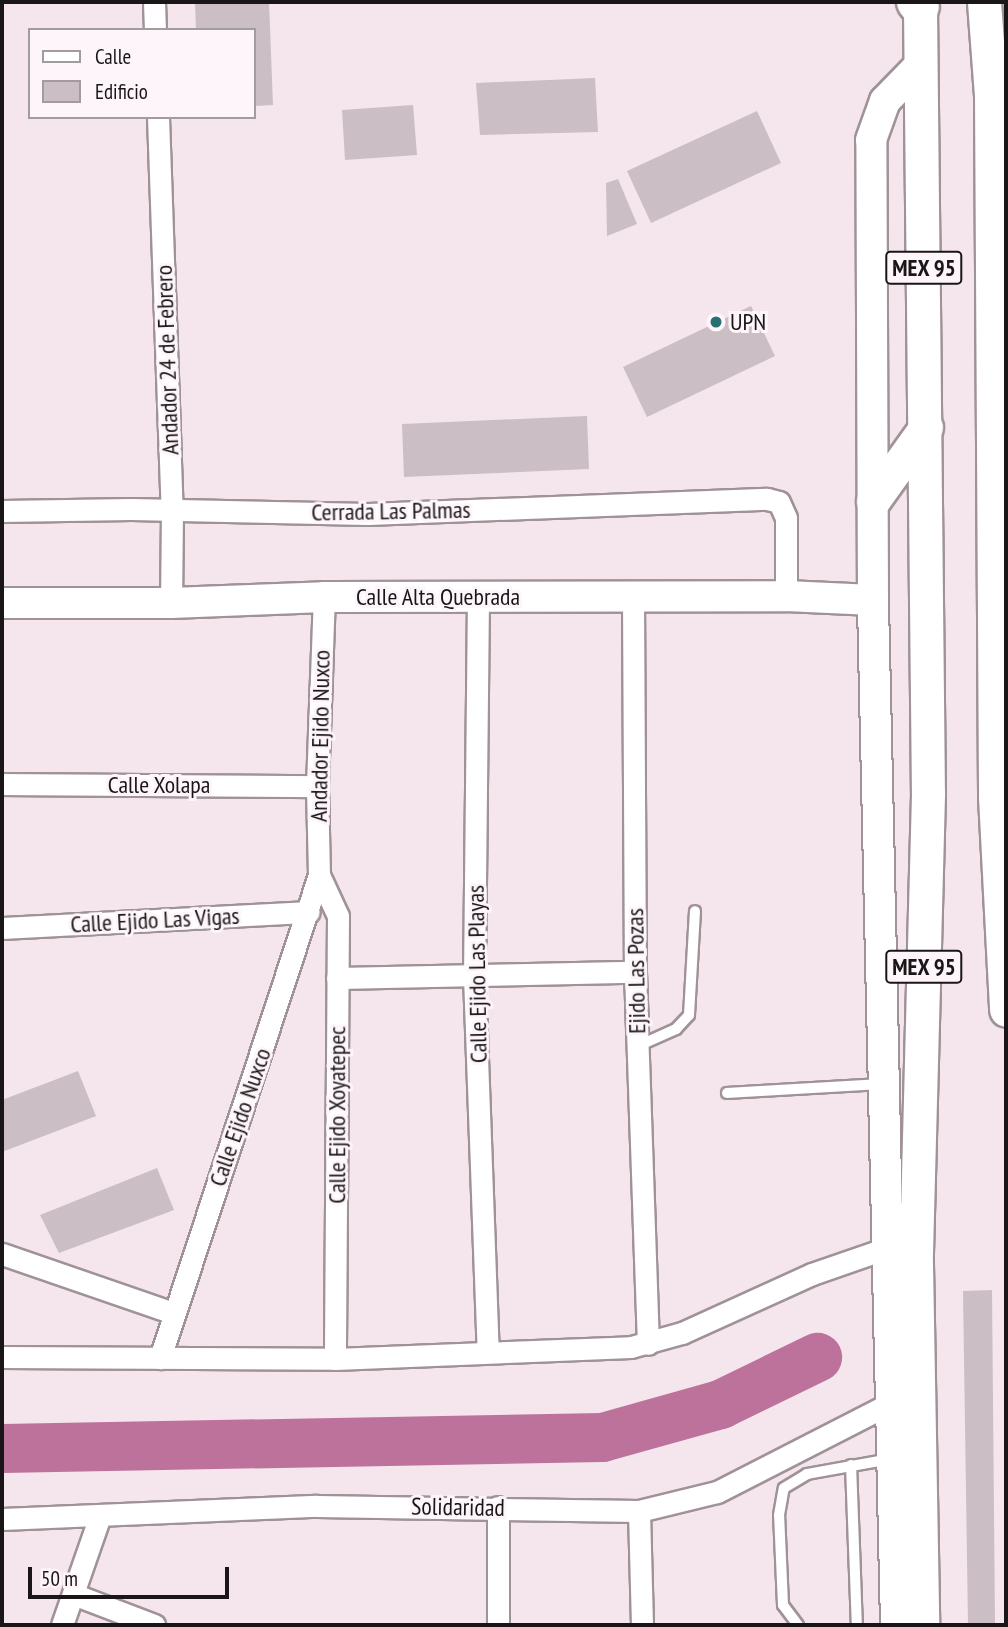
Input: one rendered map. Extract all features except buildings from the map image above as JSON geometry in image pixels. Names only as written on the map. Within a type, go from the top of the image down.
[{"type":"main road","name":"MEX 95","points":[[984,2],[999,109],[995,797],[1006,1010]]},
{"type":"main road","name":"MEX 95","points":[[918,4],[926,427],[928,794],[916,1264],[922,1625]]},
{"type":"main road","points":[[896,1625],[873,600],[871,140],[885,101],[921,64]]},
{"type":"main road","points":[[873,501],[926,427]]},
{"type":"main road","name":"Calle Alta Quebrada","points":[[2,603],[171,603],[324,597],[786,596],[873,600]]},
{"type":"street","points":[[154,2],[155,28]]},
{"type":"street","name":"Andador 24 de Febrero","points":[[158,119],[172,511],[171,603]]},
{"type":"street","name":"Cerrada Las Palmas","points":[[2,511],[368,514],[766,499],[779,502],[786,518],[786,596]]},
{"type":"street","name":"Andador Ejido Nuxco","points":[[319,875],[317,786],[324,597]]},
{"type":"street","name":"Calle Ejido Las Playas","points":[[478,597],[474,976],[488,1352]]},
{"type":"street","name":"Ejido Las Pozas","points":[[633,598],[635,972],[648,1344]]},
{"type":"street","name":"Calle Xolapa","points":[[2,784],[317,786]]},
{"type":"street","name":"Calle Ejido Nuxco","points":[[160,1358],[319,875]]},
{"type":"street","name":"Calle Ejido Xoyatepec","points":[[319,875],[338,916],[335,1359]]},
{"type":"street","name":"Calle Ejido Las Vigas","points":[[2,928],[309,912]]},
{"type":"street","points":[[337,978],[635,972]]},
{"type":"street","points":[[2,1357],[335,1359],[648,1344],[682,1333],[812,1274],[887,1248]]},
{"type":"street","points":[[2,1254],[173,1313]]},
{"type":"street","name":"Solidaridad","points":[[2,1519],[317,1506],[639,1511],[717,1492],[891,1403]]},
{"type":"street","points":[[498,1507],[498,1625]]},
{"type":"street","points":[[639,1511],[642,1625]]},
{"type":"street","points":[[62,1625],[100,1516]]},
{"type":"street","points":[[73,1594],[154,1625]]},
{"type":"lane","points":[[638,1046],[676,1029],[689,1015],[695,911]]},
{"type":"lane","points":[[727,1093],[884,1084]]},
{"type":"lane","points":[[798,1625],[783,1605],[779,1515],[785,1488],[807,1474],[892,1459]]},
{"type":"lane","points":[[851,1465],[857,1625]]},
{"type":"waterway","points":[[2,1448],[602,1437],[720,1404],[817,1357]]},
{"type":"place","name":"UPN","points":[[716,322]]}]
